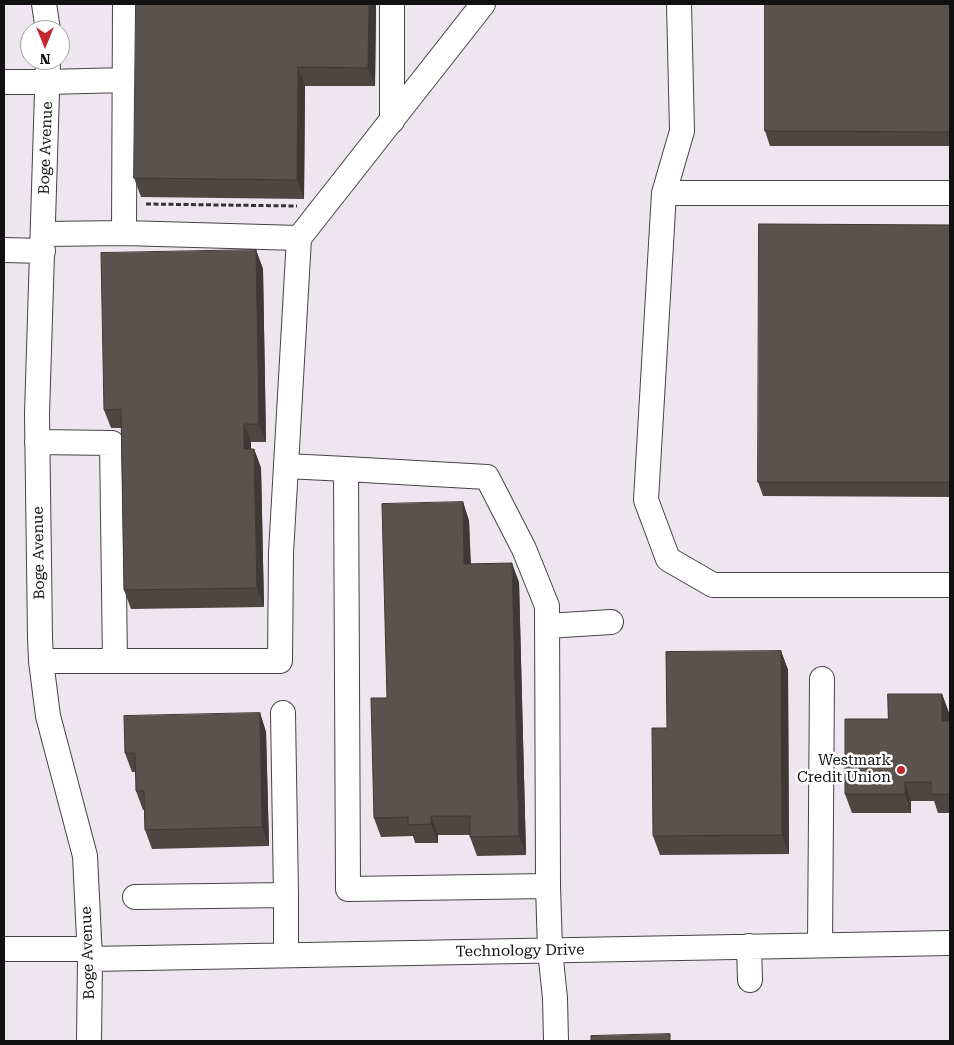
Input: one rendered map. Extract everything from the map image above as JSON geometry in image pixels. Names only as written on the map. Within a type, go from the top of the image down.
[{"type":"street","points":[[44,4],[46,20]]},
{"type":"street","points":[[124,233],[125,4]]},
{"type":"street","points":[[392,4],[392,121]]},
{"type":"street","points":[[460,4],[460,34]]},
{"type":"street","points":[[41,661],[280,661],[281,553],[300,238],[483,4]]},
{"type":"street","points":[[679,4],[682,131],[664,193],[646,500],[668,560],[713,585],[950,585]]},
{"type":"street","points":[[4,82],[48,71],[124,80]]},
{"type":"street","name":"Boge Avenue","points":[[48,71],[37,405],[41,661],[48,716],[85,856],[90,954],[89,1041]]},
{"type":"street","points":[[664,193],[950,193]]},
{"type":"street","points":[[4,250],[43,242],[124,233],[300,238]]},
{"type":"street","points":[[37,442],[112,443],[115,661]]},
{"type":"street","points":[[286,466],[486,477],[524,549],[547,606],[548,886],[556,1041]]},
{"type":"street","points":[[346,470],[348,889],[548,886]]},
{"type":"street","points":[[547,626],[611,622]]},
{"type":"street","points":[[820,945],[822,679]]},
{"type":"street","points":[[283,713],[286,956]]},
{"type":"street","points":[[135,897],[286,895]]},
{"type":"street","name":"Technology Drive","points":[[4,949],[90,954],[286,956],[950,943]]},
{"type":"street","points":[[749,946],[750,980]]},
{"type":"path","points":[[138,203],[300,206]]},
{"type":"shaded area","points":[[4,4],[950,4],[950,1041],[4,1041]]},
{"type":"building","points":[[136,4],[369,4],[368,68],[298,67],[297,180],[134,178]]},
{"type":"building","points":[[765,4],[950,4],[950,132],[765,131]]},
{"type":"building","points":[[759,224],[950,225],[950,482],[758,482]]},
{"type":"building","points":[[256,250],[259,424],[244,424],[244,449],[254,449],[257,588],[124,590],[121,409],[104,410],[101,253]]},
{"type":"building","points":[[463,502],[464,564],[512,563],[519,836],[470,837],[470,816],[431,816],[431,824],[408,825],[408,817],[374,818],[371,698],[387,698],[382,504]]},
{"type":"building","points":[[781,651],[782,835],[653,836],[652,728],[667,728],[666,652]]},
{"type":"building","name":"Westmark Credit Union","points":[[888,694],[942,694],[942,721],[950,721],[950,794],[931,794],[931,782],[905,782],[905,794],[845,794],[845,719],[888,719]]},
{"type":"building","points":[[260,713],[262,827],[145,830],[144,791],[136,791],[135,753],[125,753],[124,716]]},
{"type":"building","points":[[670,1034],[670,1041],[591,1041],[591,1036]]},
{"type":"place","name":"Westmark Credit Union","points":[[901,770]]}]
